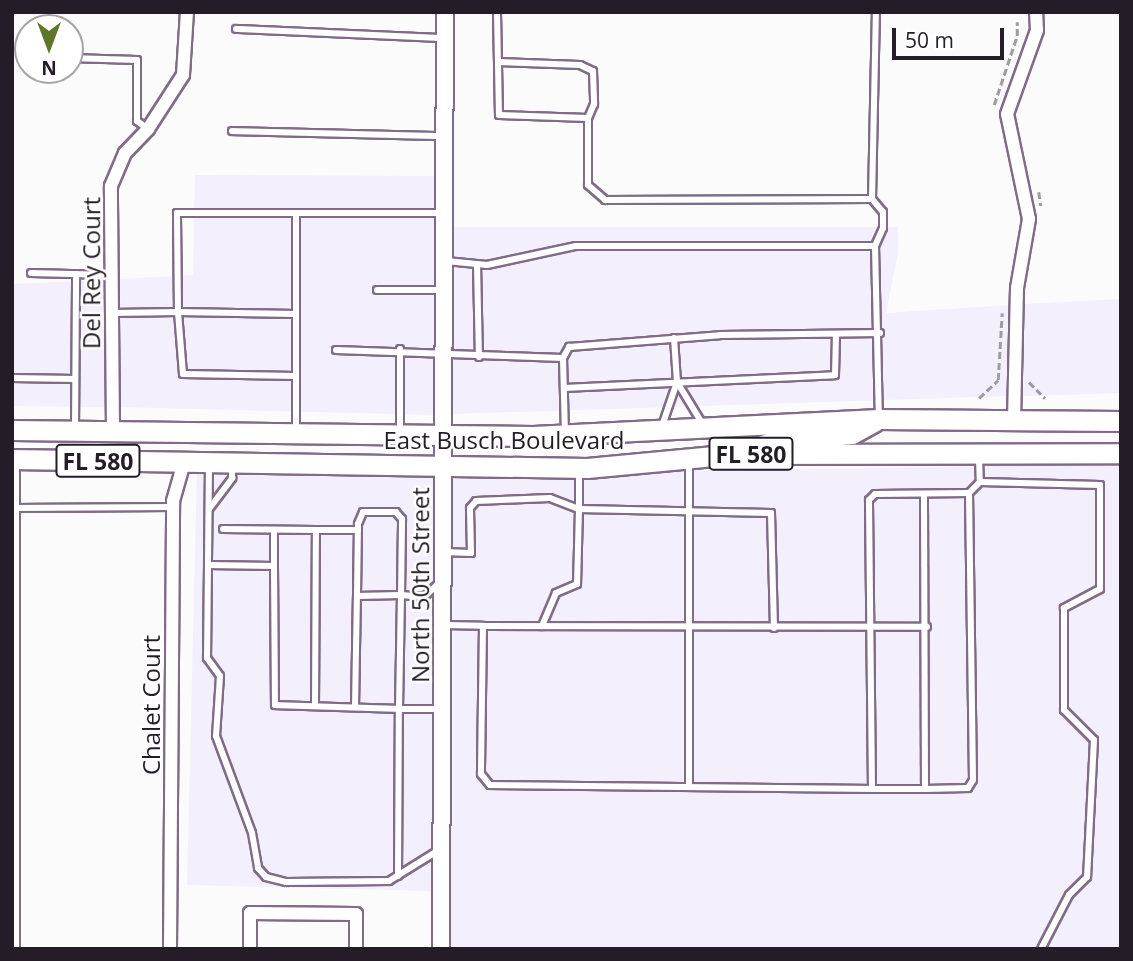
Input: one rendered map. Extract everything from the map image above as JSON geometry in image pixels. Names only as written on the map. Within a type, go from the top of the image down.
[{"type":"main road","name":"East Busch Boulevard","points":[[12,430],[444,435],[565,434],[879,419],[1121,421]]},
{"type":"main road","points":[[736,454],[778,440],[852,434],[879,419]]},
{"type":"main road","name":"East Busch Boulevard","points":[[13,459],[579,468],[736,454],[979,451],[1121,453]]},
{"type":"street","name":"Del Rey Court","points":[[113,430],[111,186],[125,153],[148,129],[183,75],[187,12]]},
{"type":"street","name":"North 50th Street","points":[[441,949],[444,12]]},
{"type":"street","points":[[1014,420],[1017,288],[1029,219],[1007,114],[1037,30],[1035,12]]},
{"type":"street","points":[[13,459],[13,949]]},
{"type":"street","name":"Chalet Court","points":[[170,949],[173,507],[184,462]]},
{"type":"street","points":[[250,949],[250,913],[356,914],[356,949]]},
{"type":"lane","points":[[497,12],[499,115],[588,118]]},
{"type":"lane","points":[[876,12],[872,199],[883,212],[883,228],[876,246],[880,333],[879,419]]},
{"type":"lane","points":[[236,29],[444,38]]},
{"type":"lane","points":[[84,58],[137,60],[137,121],[148,129]]},
{"type":"lane","points":[[498,62],[580,65],[593,71],[594,104],[588,118],[588,185],[605,200],[872,199]]},
{"type":"lane","points":[[232,131],[444,136]]},
{"type":"lane","points":[[296,376],[183,374],[178,312],[177,213],[444,213]]},
{"type":"lane","points":[[296,213],[296,432]]},
{"type":"lane","points":[[444,261],[477,264],[576,246],[876,246]]},
{"type":"lane","points":[[477,264],[479,356]]},
{"type":"lane","points":[[31,273],[112,275]]},
{"type":"lane","points":[[75,430],[76,274]]},
{"type":"lane","points":[[377,289],[444,290]]},
{"type":"lane","points":[[113,313],[296,313]]},
{"type":"lane","points":[[565,434],[563,358],[569,347],[674,338],[880,333]]},
{"type":"lane","points":[[564,388],[835,374],[836,335]]},
{"type":"lane","points":[[662,429],[677,382],[674,338]]},
{"type":"lane","points":[[336,350],[400,349],[479,356],[563,358]]},
{"type":"lane","points":[[400,349],[400,434]]},
{"type":"lane","points":[[12,378],[75,379]]},
{"type":"lane","points":[[677,382],[705,427]]},
{"type":"lane","points":[[979,451],[980,482]]},
{"type":"lane","points":[[689,458],[689,786]]},
{"type":"lane","points":[[209,463],[208,658],[220,676],[216,736],[253,833],[258,868],[267,877],[286,882],[389,881],[441,848]]},
{"type":"lane","points":[[208,511],[232,478],[232,463]]},
{"type":"lane","points":[[542,626],[556,593],[577,584],[579,468]]},
{"type":"lane","points":[[872,789],[869,500],[875,494],[968,493],[980,482],[1100,485],[1100,589],[1064,608],[1064,710],[1094,740],[1087,877],[1069,895],[1041,949]]},
{"type":"lane","points":[[483,626],[484,782],[490,785],[968,788],[973,780],[968,493]]},
{"type":"lane","points":[[924,494],[927,627],[925,789]]},
{"type":"lane","points":[[443,552],[471,553],[470,508],[476,501],[550,498],[579,509],[689,509],[771,513],[774,628]]},
{"type":"lane","points":[[13,508],[173,507]]},
{"type":"lane","points":[[355,708],[358,530],[363,512],[396,512],[402,519],[397,876]]},
{"type":"lane","points":[[223,529],[358,530]]},
{"type":"lane","points":[[274,530],[275,705],[442,709]]},
{"type":"lane","points":[[314,706],[316,530]]},
{"type":"lane","points":[[208,565],[274,566]]},
{"type":"lane","points":[[357,596],[424,597],[443,579]]},
{"type":"lane","points":[[443,625],[927,627]]},
{"type":"path","points":[[993,114],[1017,36],[1017,22]]},
{"type":"path","points":[[979,398],[998,380],[1002,310]]},
{"type":"shaded area","points":[[195,175],[437,176],[436,415],[121,407],[120,279],[193,275]]},
{"type":"shaded area","points":[[452,227],[898,227],[898,253],[886,313],[1009,305],[1007,396],[452,414]]},
{"type":"shaded area","points":[[105,280],[105,407],[12,406],[12,284]]},
{"type":"shaded area","points":[[1121,299],[1121,393],[1023,396],[1025,304]]},
{"type":"shaded area","points":[[1121,464],[1121,949],[449,949],[451,475]]},
{"type":"shaded area","points":[[197,471],[436,475],[433,891],[187,885]]}]
